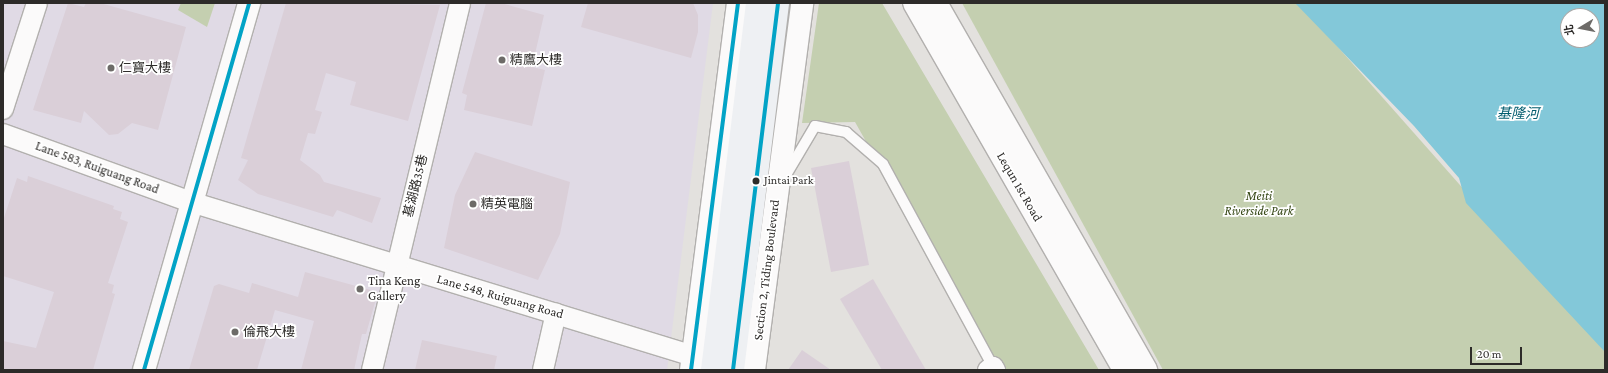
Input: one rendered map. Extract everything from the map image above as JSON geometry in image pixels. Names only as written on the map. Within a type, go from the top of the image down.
[{"type":"highway","points":[[712,370],[757,3]]},
{"type":"highway","name":"Section 2, Tiding Boulevard","points":[[733,370],[778,3]]},
{"type":"street","points":[[3,109],[37,3]]},
{"type":"street","points":[[144,370],[249,3]]},
{"type":"street","name":"基湖路35巷","points":[[372,370],[460,3]]},
{"type":"street","points":[[692,363],[738,3]]},
{"type":"street","name":"Section 2, Tiding Boulevard","points":[[754,370],[802,3]]},
{"type":"street","name":"Lequn 1st Road","points":[[914,3],[1124,370]]},
{"type":"street","name":"Lequn 1st Road","points":[[936,3],[1146,370]]},
{"type":"street","name":"Lane 583, Ruiguang Road","points":[[3,134],[192,202]]},
{"type":"street","name":"Lane 548, Ruiguang Road","points":[[192,202],[397,266],[556,313],[692,363]]},
{"type":"street","points":[[542,370],[556,313]]},
{"type":"lane","points":[[776,196],[815,126],[846,132],[883,164],[992,369]]},
{"type":"shaded area","points":[[3,3],[713,3],[667,370],[3,370]]},
{"type":"green space","points":[[181,3],[215,3],[207,27],[178,10]]},
{"type":"green space","points":[[819,3],[882,3],[1099,370],[995,370],[855,122],[802,123]]},
{"type":"green space","name":"Meiti Riverside Park","points":[[962,3],[1299,3],[1605,349],[1605,370],[1163,370]]},
{"type":"water","name":"基隆河","points":[[1295,3],[1605,3],[1605,352],[1466,203],[1459,178],[1414,126]]},
{"type":"building","name":"仁寶大樓","points":[[68,3],[84,7],[86,3],[100,3],[186,27],[158,130],[132,123],[118,134],[109,135],[84,111],[81,123],[33,110]]},
{"type":"building","points":[[286,3],[440,5],[408,121],[350,105],[356,82],[326,73],[315,110],[322,112],[315,134],[308,133],[300,160],[320,175],[324,182],[381,198],[372,223],[337,210],[333,217],[258,194],[238,180],[248,160],[241,158]]},
{"type":"building","name":"精鷹大樓","points":[[486,3],[501,3],[544,15],[532,67],[545,70],[532,126],[464,110],[467,95],[462,93]]},
{"type":"building","points":[[588,3],[693,3],[698,15],[698,32],[691,58],[581,27]]},
{"type":"building","points":[[475,152],[570,182],[560,234],[538,280],[444,248],[455,195]]},
{"type":"building","points":[[849,161],[869,265],[831,272],[811,168]]},
{"type":"building","points":[[28,176],[114,206],[113,209],[122,212],[120,219],[128,222],[108,283],[114,285],[112,293],[115,294],[93,370],[3,370],[3,341],[36,348],[54,292],[3,276],[3,221],[17,178],[27,182]]},
{"type":"building","points":[[305,272],[378,292],[366,334],[362,334],[354,370],[301,370],[314,321],[275,310],[257,370],[189,370],[214,286],[219,284],[249,293],[252,283],[298,297]]},
{"type":"building","points":[[873,279],[926,370],[882,370],[840,299]]},
{"type":"building","points":[[422,340],[497,356],[494,370],[415,370]]},
{"type":"building","points":[[802,350],[831,370],[788,370]]},
{"type":"transit line","points":[[144,370],[249,3]]},
{"type":"transit line","points":[[691,370],[738,3]]},
{"type":"transit line","points":[[733,370],[778,3]]},
{"type":"place","name":"精鷹大樓","points":[[502,60]]},
{"type":"place","name":"仁寶大樓","points":[[111,68]]},
{"type":"place","name":"Jintai Park","points":[[756,181]]},
{"type":"place","name":"精英電腦","points":[[473,204]]},
{"type":"place","name":"Tina Keng Gallery","points":[[360,289]]},
{"type":"place","name":"倫飛大樓","points":[[235,332]]}]
